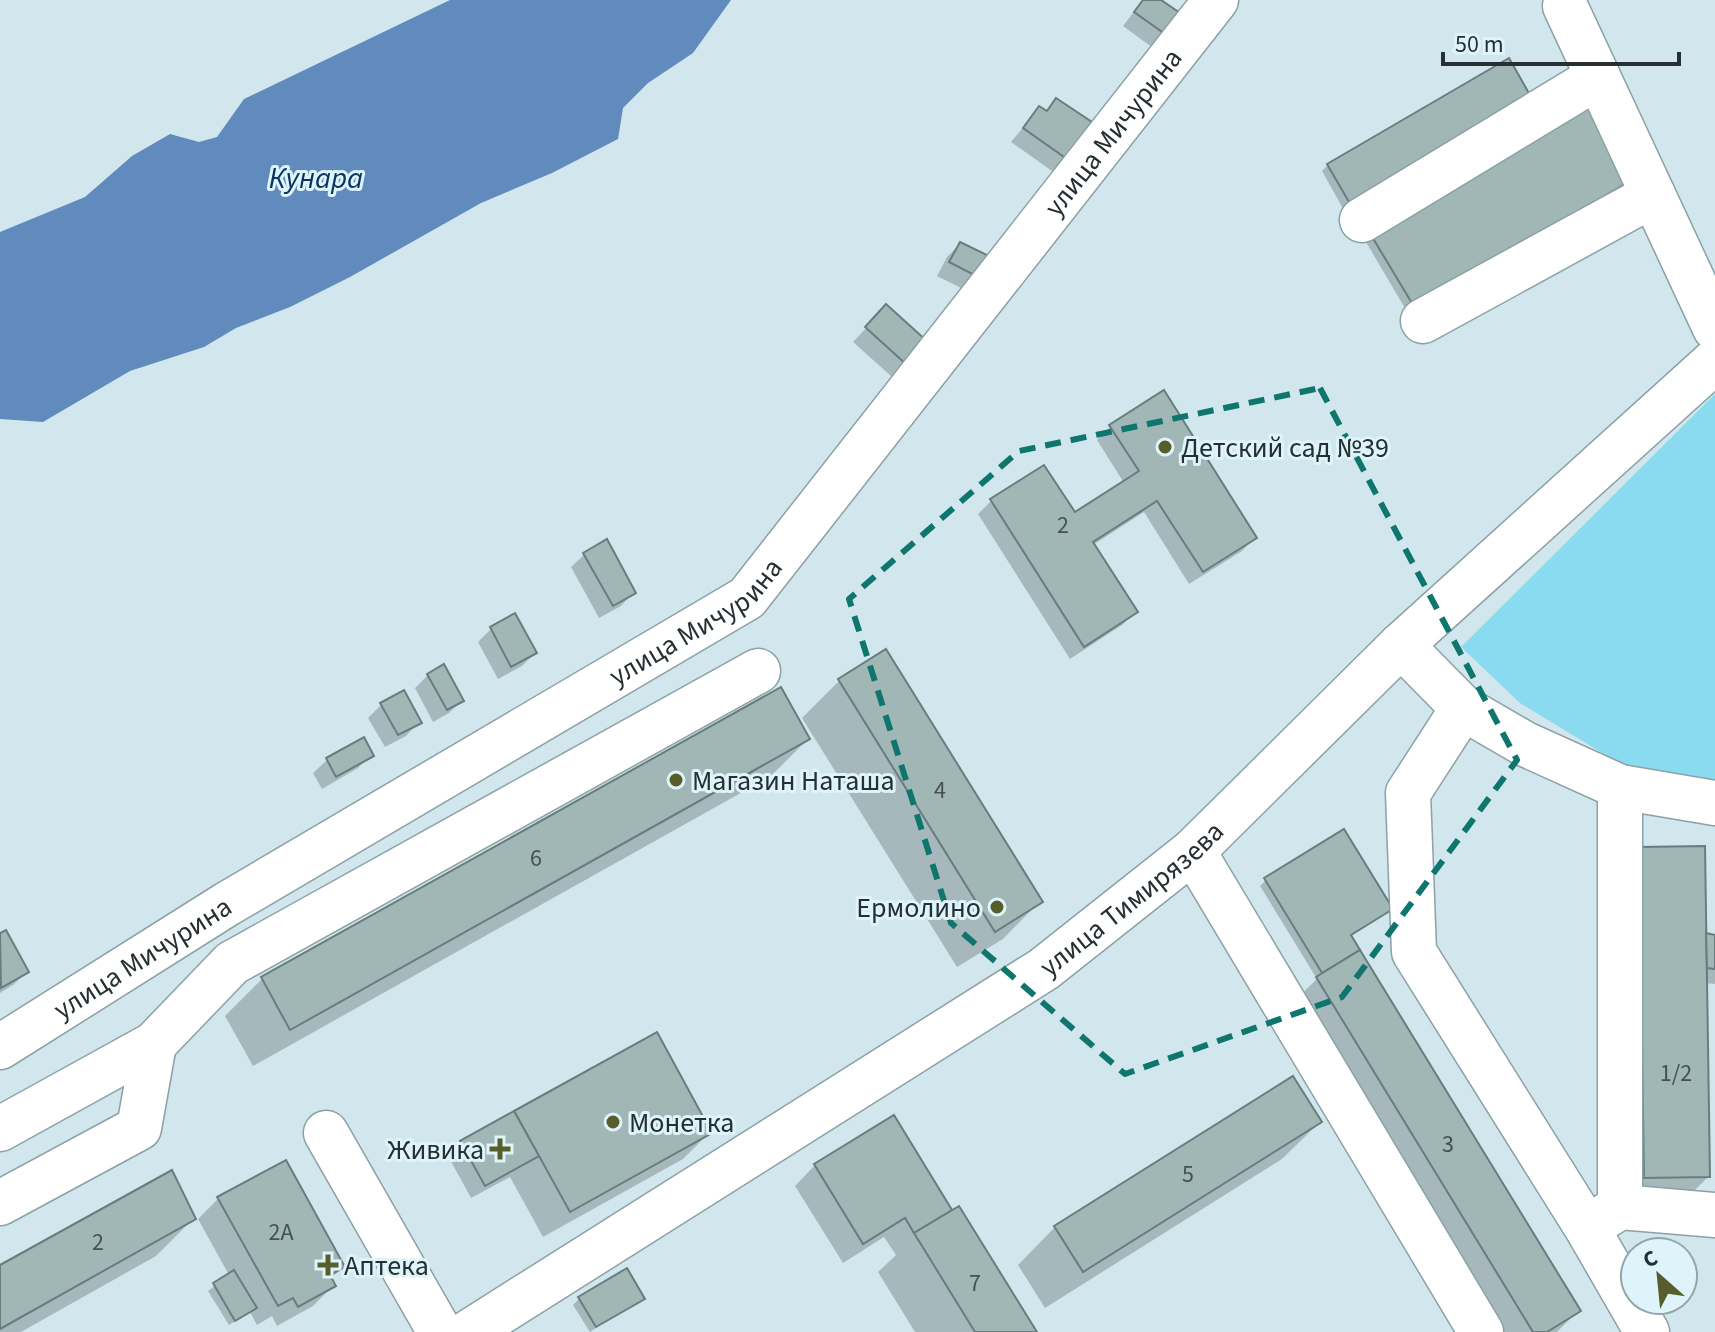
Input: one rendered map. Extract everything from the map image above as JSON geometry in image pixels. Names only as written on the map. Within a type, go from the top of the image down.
[{"type":"street","name":"улица Мичурина","points":[[0,1047],[227,904],[747,598],[1216,0]]},
{"type":"street","points":[[1565,6],[1715,328]]},
{"type":"street","points":[[1362,220],[1598,77]]},
{"type":"street","points":[[1423,321],[1653,195]]},
{"type":"street","name":"улица Тимирязева","points":[[465,1331],[1044,969],[1193,851],[1401,645],[1715,361]]},
{"type":"street","points":[[1401,645],[1463,708],[1525,744],[1620,787],[1715,803]]},
{"type":"street","points":[[0,1129],[154,1044],[232,963],[758,671]]},
{"type":"street","points":[[1463,708],[1408,793],[1414,952],[1604,1217]]},
{"type":"street","points":[[1620,787],[1604,1217],[1636,1328]]},
{"type":"street","points":[[1193,851],[1481,1332]]},
{"type":"street","points":[[0,1203],[139,1128],[154,1044]]},
{"type":"street","points":[[326,1133],[465,1331]]},
{"type":"street","points":[[1604,1217],[1715,1215]]},
{"type":"highlighted area","points":[[1320,388],[1517,760],[1342,997],[1125,1074],[951,923],[849,599],[1019,451]]},
{"type":"shaded area","points":[[1715,394],[1715,782],[1627,768],[1520,703],[1461,647]]},
{"type":"water","name":"Кунара","points":[[450,0],[731,0],[693,53],[648,83],[623,108],[618,139],[552,173],[481,203],[290,307],[236,328],[204,347],[130,371],[43,422],[0,419],[0,232],[85,197],[132,156],[170,134],[199,142],[217,137],[244,99]]},
{"type":"building","points":[[1143,0],[1161,0],[1183,15],[1168,36],[1134,12]]},
{"type":"building","points":[[1509,58],[1535,104],[1353,209],[1327,164]]},
{"type":"building","points":[[1056,98],[1092,122],[1067,159],[1023,128],[1039,106],[1047,111]]},
{"type":"building","points":[[1585,99],[1633,179],[1416,310],[1368,230]]},
{"type":"building","points":[[960,242],[993,258],[982,279],[949,262]]},
{"type":"building","points":[[886,304],[928,342],[907,365],[865,327]]},
{"type":"building","points":[[1164,390],[1257,538],[1203,572],[1157,501],[1093,542],[1138,612],[1084,647],[990,499],[1044,465],[1075,512],[1139,471],[1109,425]]},
{"type":"building","points":[[607,539],[636,593],[613,606],[583,553]]},
{"type":"building","points":[[515,613],[537,653],[511,667],[490,627]]},
{"type":"building","points":[[886,649],[1043,902],[995,932],[838,679]]},
{"type":"building","points":[[444,664],[464,701],[447,710],[427,674]]},
{"type":"building","points":[[781,687],[810,739],[290,1030],[261,977]]},
{"type":"building","points":[[404,690],[422,723],[398,735],[380,703]]},
{"type":"building","points":[[364,737],[374,756],[336,777],[326,758]]},
{"type":"building","points":[[1344,829],[1393,909],[1351,935],[1360,950],[1322,973],[1264,878]]},
{"type":"building","points":[[1705,846],[1710,1177],[1644,1178],[1639,847]]},
{"type":"building","points":[[6,930],[29,972],[1,988],[0,933]]},
{"type":"building","points":[[1706,933],[1715,935],[1715,969],[1707,968]]},
{"type":"building","points":[[1360,950],[1581,1311],[1547,1332],[1533,1332],[1316,977]]},
{"type":"building","name":"Монетка","points":[[657,1032],[712,1133],[570,1212],[514,1111]]},
{"type":"building","points":[[1293,1076],[1322,1122],[1083,1272],[1054,1226]]},
{"type":"building","name":"Живика","points":[[514,1111],[539,1156],[485,1186],[460,1141]]},
{"type":"building","points":[[894,1115],[952,1210],[914,1233],[905,1218],[863,1244],[814,1164]]},
{"type":"building","points":[[286,1160],[345,1267],[330,1275],[336,1286],[298,1307],[293,1298],[278,1306],[217,1197]]},
{"type":"building","points":[[172,1170],[196,1219],[0,1329],[0,1265]]},
{"type":"building","points":[[959,1206],[1037,1332],[975,1332],[914,1233]]},
{"type":"building","points":[[627,1268],[645,1299],[596,1327],[578,1297]]},
{"type":"building","points":[[234,1270],[257,1308],[235,1321],[213,1283]]},
{"type":"place","name":"Детский сад №39","points":[[1165,447]]},
{"type":"place","name":"Магазин Наташа","points":[[676,780]]},
{"type":"place","name":"Ермолино","points":[[997,907]]},
{"type":"place","name":"Монетка","points":[[613,1122]]},
{"type":"place","name":"Живика","points":[[500,1149]]},
{"type":"place","name":"Аптека","points":[[328,1265]]}]
